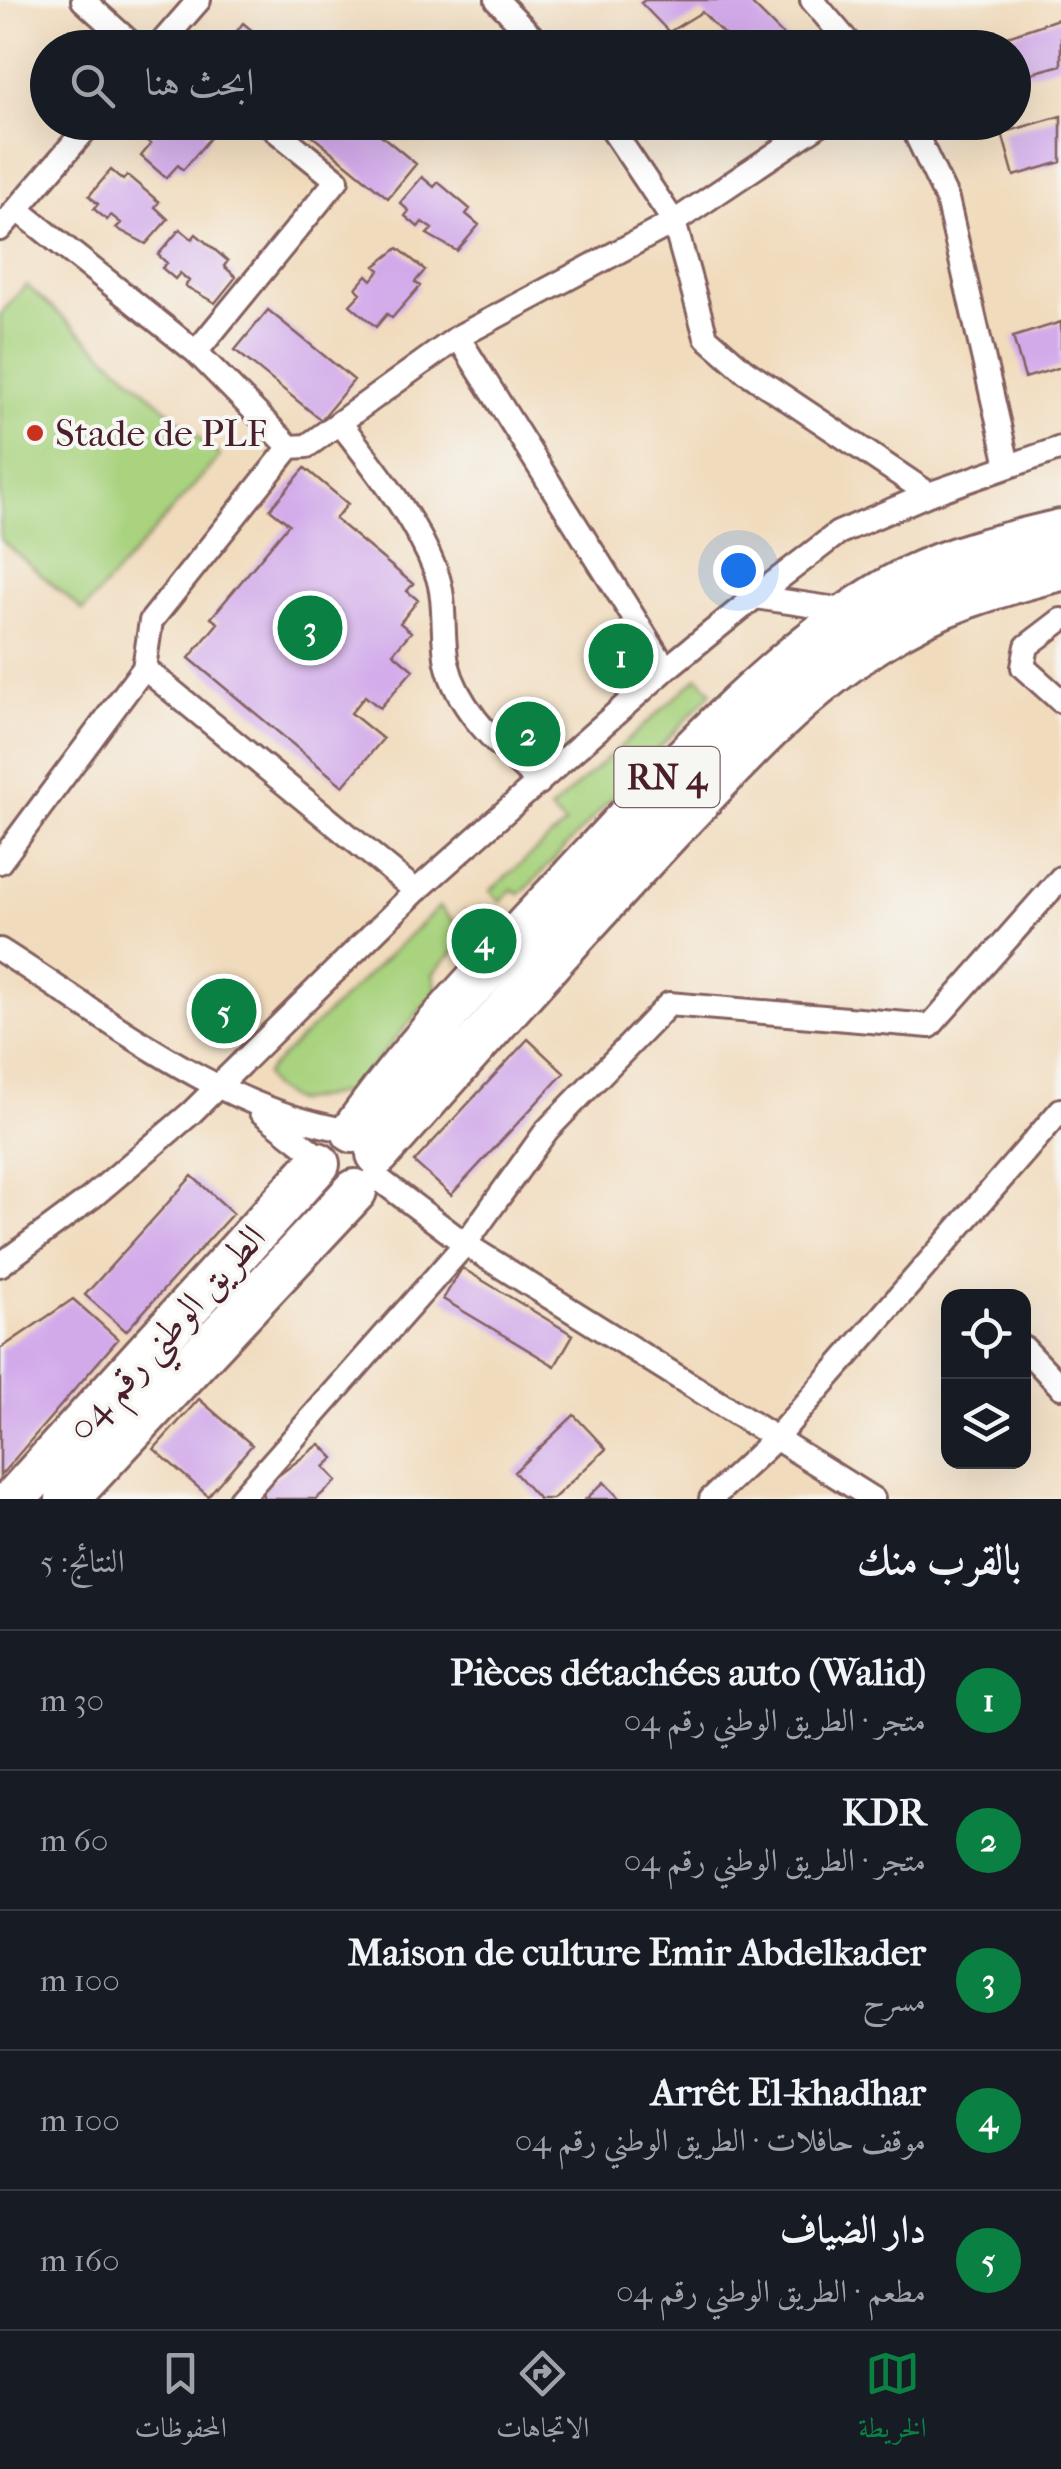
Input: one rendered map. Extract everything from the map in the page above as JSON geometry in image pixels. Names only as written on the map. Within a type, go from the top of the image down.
[{"type":"highway","name":"الطريق الوطني رقم 04","points":[[67,1499],[349,1157],[455,990],[538,914],[698,746],[809,646],[855,612],[941,565],[1061,531]]},
{"type":"highway","name":"الطريق الوطني رقم 04","points":[[14,1499],[349,1157],[556,969],[725,772],[865,650],[962,597],[1061,569]]},
{"type":"street","points":[[83,0],[116,30]]},
{"type":"street","points":[[175,30],[199,0]]},
{"type":"street","points":[[497,0],[526,30]]},
{"type":"street","points":[[812,0],[838,30]]},
{"type":"street","points":[[832,0],[843,30]]},
{"type":"street","points":[[0,229],[76,140]]},
{"type":"street","points":[[196,352],[337,180],[287,140]]},
{"type":"street","points":[[619,140],[674,222],[706,337],[744,371],[929,494]]},
{"type":"street","points":[[0,862],[144,668],[151,620],[290,447],[307,446],[458,337],[674,222],[795,140]]},
{"type":"street","points":[[919,140],[948,199],[1008,465]]},
{"type":"street","points":[[17,209],[196,352],[290,447]]},
{"type":"street","points":[[458,337],[666,669]]},
{"type":"street","points":[[341,424],[388,485],[436,572],[447,662],[457,692],[474,718],[538,783]]},
{"type":"street","points":[[0,1265],[92,1197],[191,1113],[215,1085],[416,891],[666,669],[838,533],[929,494],[1061,448]]},
{"type":"street","points":[[755,597],[855,612]]},
{"type":"street","points":[[1061,620],[1027,646],[1023,666],[1061,701]]},
{"type":"street","points":[[144,668],[416,891]]},
{"type":"street","points":[[240,1499],[465,1244],[547,1130],[669,1004],[930,1026],[1061,878]]},
{"type":"street","points":[[0,950],[215,1085],[349,1157],[465,1244],[873,1499]]},
{"type":"street","points":[[251,1103],[349,1157]]},
{"type":"street","points":[[711,1499],[776,1438],[1061,1110]]},
{"type":"street","points":[[1031,1355],[1061,1387]]},
{"type":"green space","points":[[26,285],[220,456],[83,611],[0,539],[0,315]]},
{"type":"green space","points":[[698,677],[712,692],[528,887],[519,893],[512,889],[501,902],[490,891],[565,825],[550,810]]},
{"type":"green space","points":[[439,907],[455,923],[466,911],[479,924],[433,974],[437,990],[351,1091],[296,1102],[271,1087],[265,1075],[272,1066]]},
{"type":"building","points":[[748,0],[778,30],[720,30],[702,12],[667,30],[641,3]]},
{"type":"building","points":[[1061,18],[1061,65],[1031,73],[1031,30],[1025,30]]},
{"type":"building","points":[[1061,116],[1061,162],[1014,176],[1004,140],[1031,140],[1031,125]]},
{"type":"building","points":[[146,140],[208,140],[183,170],[178,165],[166,178],[141,156],[151,144]]},
{"type":"building","points":[[317,140],[387,140],[416,164],[388,198]]},
{"type":"building","points":[[111,170],[123,180],[127,175],[159,202],[155,207],[168,219],[146,244],[116,228],[121,223],[111,215],[107,220],[94,209],[98,204],[89,196]]},
{"type":"building","points":[[422,177],[434,187],[438,182],[470,209],[466,214],[479,225],[457,251],[427,234],[432,229],[422,222],[418,227],[405,216],[409,211],[400,203]]},
{"type":"building","points":[[180,229],[192,239],[196,234],[228,261],[224,266],[236,277],[215,303],[185,286],[189,281],[180,273],[175,279],[162,268],[167,263],[158,255]]},
{"type":"building","points":[[398,248],[425,270],[415,282],[420,286],[392,318],[387,314],[376,327],[350,305],[361,293],[356,288],[367,275],[372,280],[380,270],[375,266]]},
{"type":"building","points":[[268,310],[354,380],[321,420],[235,350]]},
{"type":"building","points":[[1061,322],[1061,367],[1025,378],[1013,337]]},
{"type":"building","points":[[305,468],[348,504],[335,519],[413,584],[407,591],[418,600],[400,623],[411,632],[393,653],[413,670],[380,708],[365,696],[351,713],[383,739],[343,786],[189,658],[218,623],[211,618],[289,524],[270,509]]},
{"type":"building","points":[[528,1039],[564,1073],[451,1195],[414,1162]]},
{"type":"building","points":[[192,1176],[233,1213],[126,1331],[85,1295]]},
{"type":"building","points":[[462,1268],[573,1335],[555,1366],[443,1299]]},
{"type":"building","points":[[73,1299],[118,1339],[0,1476],[0,1349]]},
{"type":"building","points":[[199,1399],[252,1445],[208,1496],[154,1449]]},
{"type":"building","points":[[574,1415],[606,1449],[553,1499],[539,1499],[514,1472]]},
{"type":"building","points":[[320,1444],[334,1458],[324,1467],[337,1481],[316,1499],[263,1499],[263,1487]]},
{"type":"building","points":[[604,1482],[620,1499],[586,1499]]},
{"type":"place","name":"Stade de PLF","points":[[35,433]]},
{"type":"place","name":"Maison de culture Emir Abdelkader","points":[[310,628]]},
{"type":"place","name":"Pièces détachées auto (Walid)","points":[[621,656]]},
{"type":"place","name":"KDR","points":[[528,734]]},
{"type":"place","name":"Arrêt El-khadhar","points":[[484,941]]},
{"type":"place","name":"دار الضياف","points":[[224,1011]]}]
